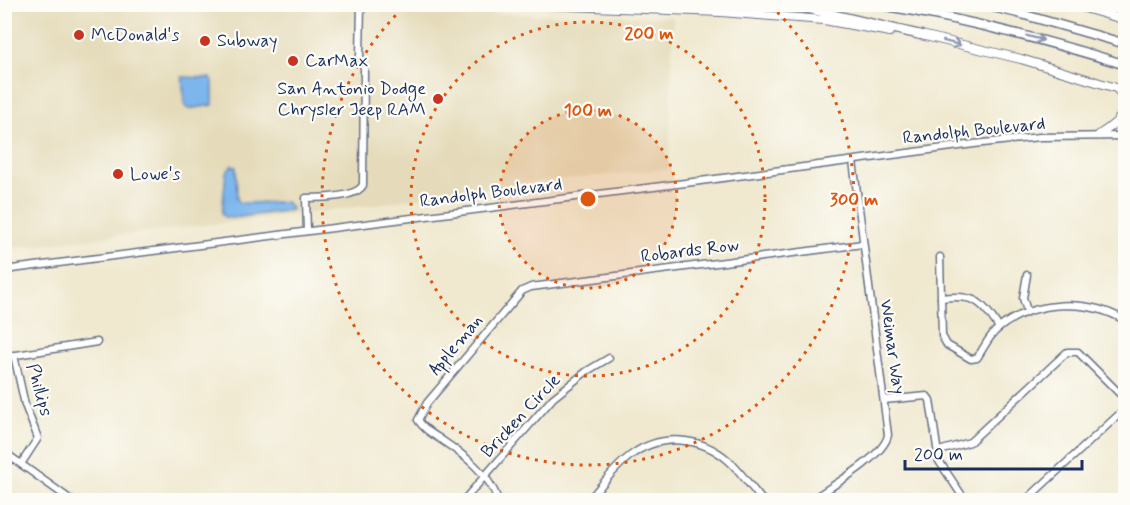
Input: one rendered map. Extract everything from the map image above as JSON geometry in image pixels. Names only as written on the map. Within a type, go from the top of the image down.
[{"type":"highway","points":[[788,4],[921,35]]},
{"type":"highway","points":[[875,4],[1016,33],[1125,64]]},
{"type":"highway","points":[[980,4],[1125,44]]},
{"type":"main road","points":[[518,4],[721,12],[824,20],[921,35],[1021,59],[1125,91]]},
{"type":"main road","points":[[1071,4],[1125,20]]},
{"type":"main road","points":[[1099,135],[1124,113],[1123,94],[1116,88]]},
{"type":"street","points":[[308,231],[306,198],[354,193],[363,185],[364,68],[360,57],[361,4]]},
{"type":"street","name":"Randolph Boulevard","points":[[4,270],[974,144],[1040,137],[1125,136]]},
{"type":"street","name":"Weimar Way","points":[[811,501],[874,456],[884,447],[888,435],[852,161]]},
{"type":"street","name":"Robards Row","points":[[522,291],[531,287],[862,244]]},
{"type":"street","points":[[940,257],[942,336],[947,345],[971,359],[976,357],[999,328],[1027,312],[1067,304],[1102,310],[1125,321]]},
{"type":"street","points":[[1027,275],[1023,298],[1027,312]]},
{"type":"street","name":"Appleman","points":[[486,476],[425,430],[418,420],[427,403],[522,291]]},
{"type":"street","points":[[941,298],[959,296],[971,298],[985,308],[999,328]]},
{"type":"street","points":[[4,357],[97,342]]},
{"type":"street","points":[[939,451],[970,442],[1067,352],[1078,352],[1125,400]]},
{"type":"street","name":"Phillips","points":[[14,355],[25,405],[38,438],[21,464]]},
{"type":"street","name":"Bricken Circle","points":[[464,501],[553,398],[587,370],[609,358]]},
{"type":"street","points":[[884,400],[927,396],[930,400],[939,461],[965,501]]},
{"type":"street","points":[[1026,501],[1125,408]]},
{"type":"street","points":[[589,501],[618,466],[631,455],[663,440],[688,441],[715,451],[730,462],[762,501]]},
{"type":"street","points":[[4,452],[72,501]]},
{"type":"street","points":[[486,476],[498,501]]},
{"type":"shaded area","points":[[303,4],[506,14],[673,17],[669,169],[506,185],[372,205],[5,249],[4,5]]},
{"type":"water","points":[[182,77],[210,78],[213,82],[213,105],[188,109],[185,106]]},
{"type":"water","points":[[232,165],[236,167],[237,199],[240,203],[286,202],[291,210],[225,217],[222,214],[226,172]]},
{"type":"place","name":"McDonald's","points":[[79,35]]},
{"type":"place","name":"Subway","points":[[205,41]]},
{"type":"place","name":"CarMax","points":[[293,61]]},
{"type":"place","name":"San Antonio Dodge Chrysler Jeep RAM","points":[[438,99]]},
{"type":"place","name":"Lowe's","points":[[118,174]]}]
